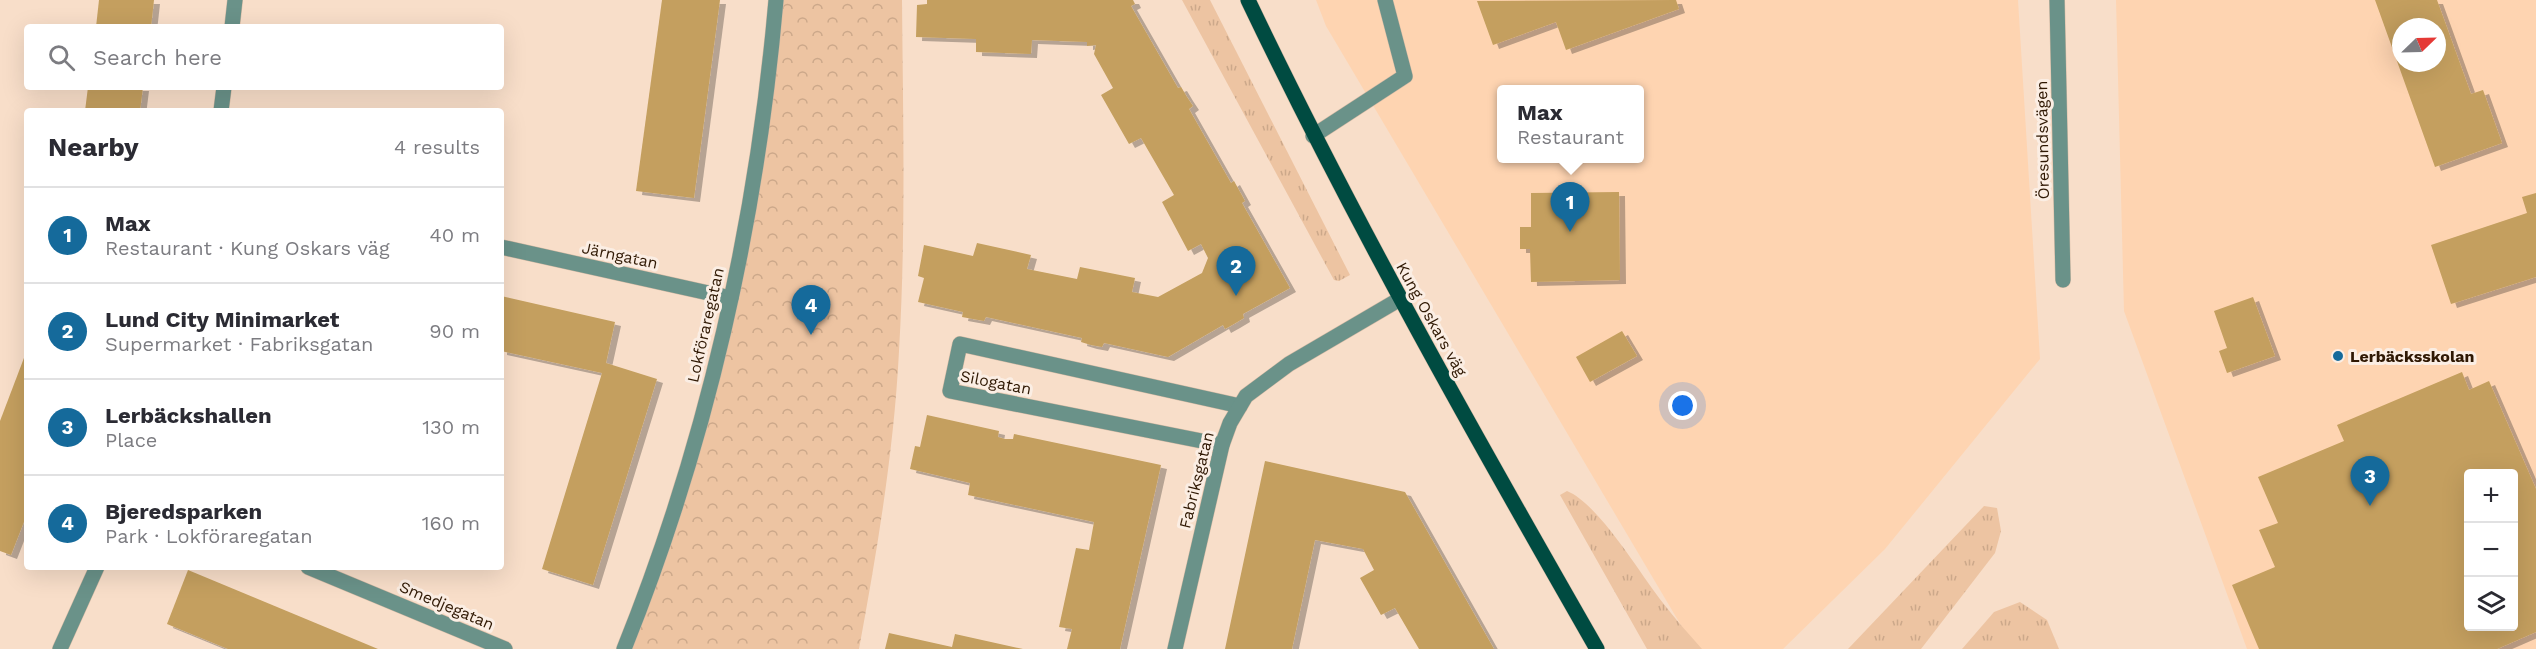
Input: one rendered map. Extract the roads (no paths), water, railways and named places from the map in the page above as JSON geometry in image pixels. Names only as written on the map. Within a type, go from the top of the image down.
[{"type":"main road","name":"Kung Oskars väg","points":[[1248,0],[1313,136],[1400,299],[1597,649]]},
{"type":"street","points":[[232,24],[235,0]]},
{"type":"street","name":"Lokföraregatan","points":[[624,649],[679,493],[731,298],[753,185],[776,0]]},
{"type":"street","points":[[1313,136],[1405,76],[1385,0]]},
{"type":"street","name":"Öresundsvägen","points":[[2057,0],[2063,280]]},
{"type":"street","points":[[221,108],[224,90]]},
{"type":"street","name":"Järngatan","points":[[504,248],[731,298]]},
{"type":"street","name":"Fabriksgatan","points":[[1175,649],[1222,445],[1246,396],[1289,364],[1400,299]]},
{"type":"street","name":"Silogatan","points":[[1222,445],[950,391],[960,344],[1240,406]]},
{"type":"street","points":[[60,649],[97,570]]},
{"type":"street","name":"Smedjegatan","points":[[315,570],[505,649]]},
{"type":"place","name":"Max","points":[[1570,232]]},
{"type":"place","name":"Lund City Minimarket","points":[[1236,296]]},
{"type":"place","name":"Bjeredsparken","points":[[811,335]]},
{"type":"place","name":"Lerbäcksskolan","points":[[2338,356]]},
{"type":"place","name":"Lerbäckshallen","points":[[2370,506]]}]
